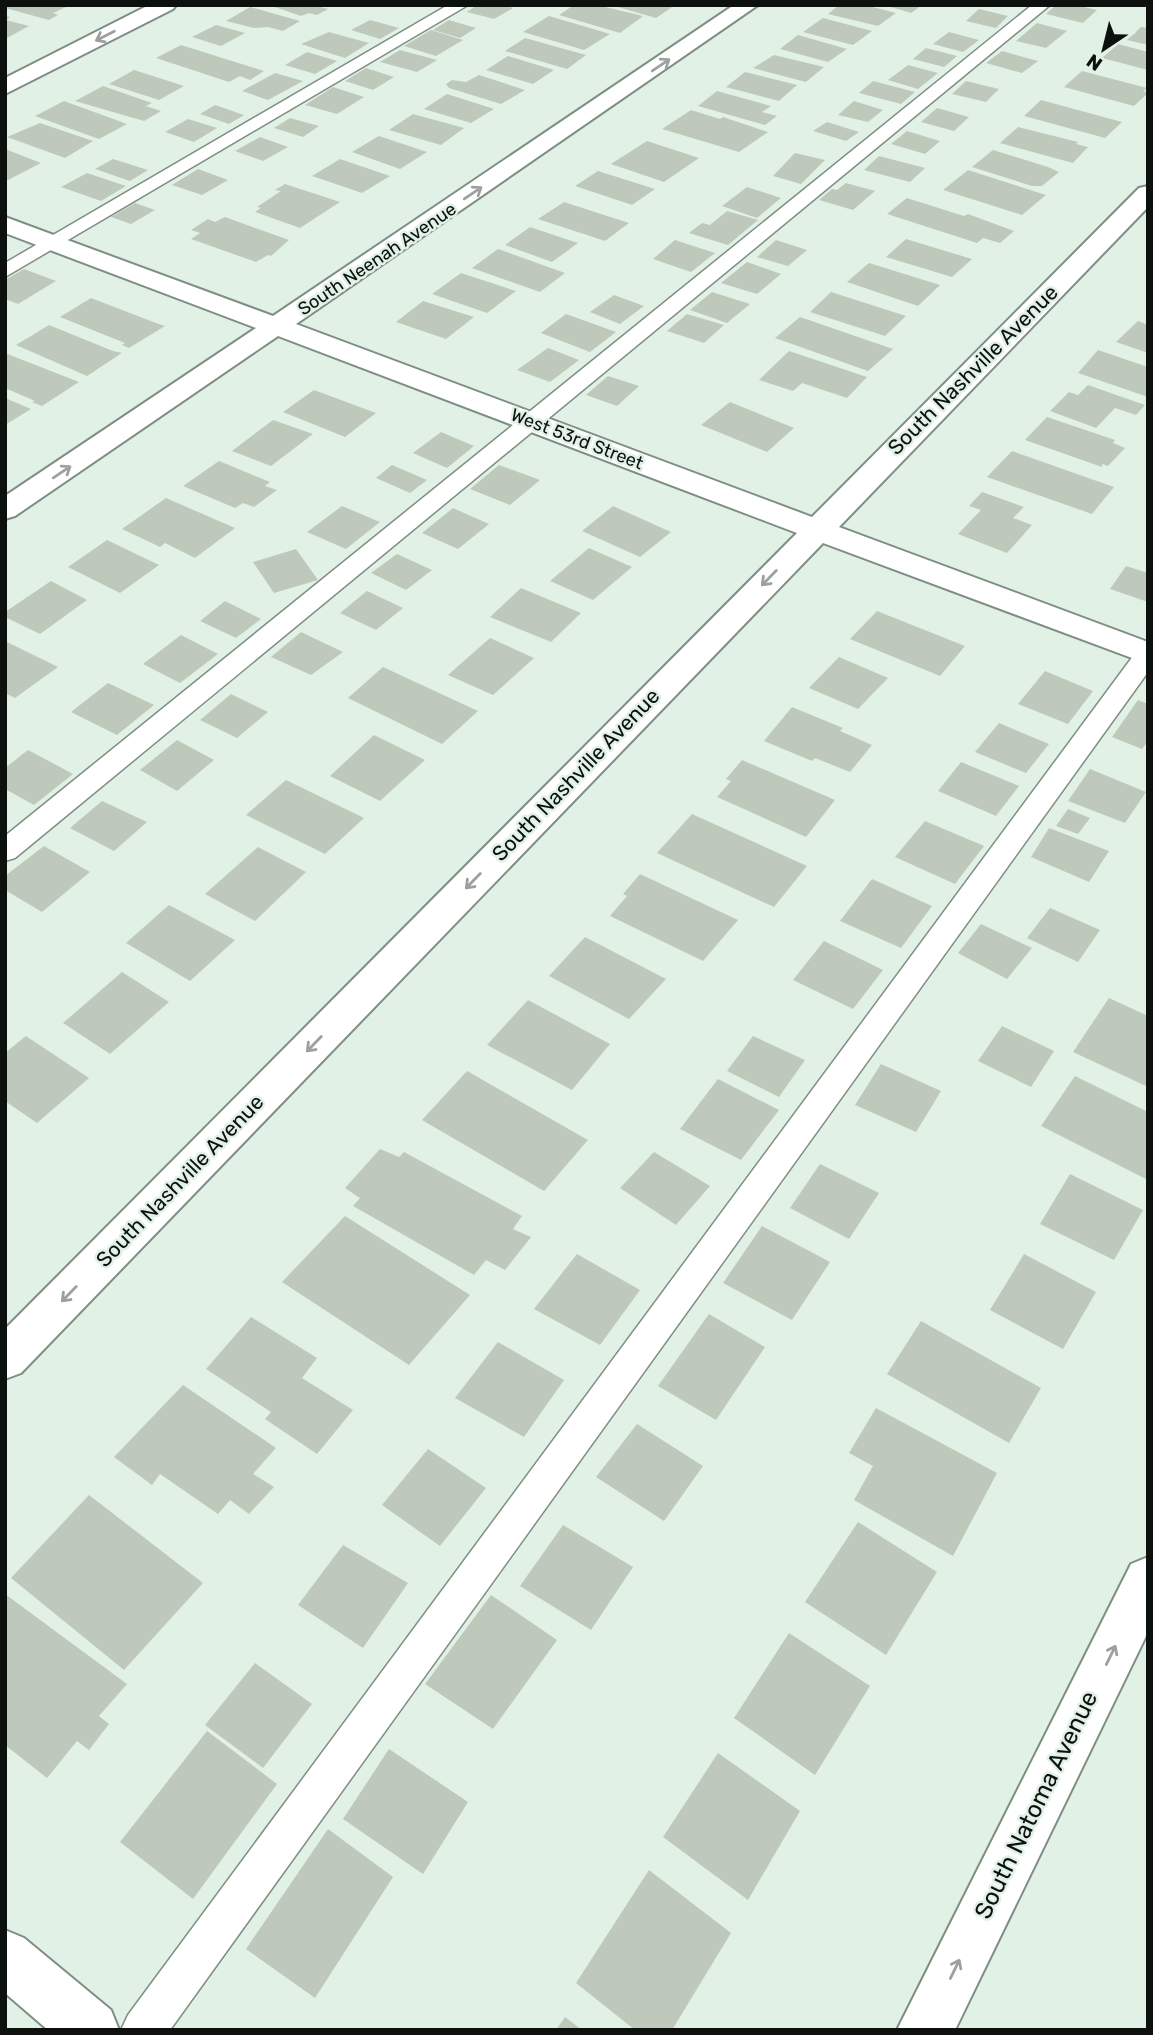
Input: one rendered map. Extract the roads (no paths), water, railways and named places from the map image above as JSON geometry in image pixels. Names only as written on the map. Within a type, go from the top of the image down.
[{"type":"street","points":[[5,88],[166,5]]},
{"type":"street","name":"South Neenah Avenue","points":[[5,510],[278,327],[748,5]]},
{"type":"street","name":"South Nashville Avenue","points":[[5,1359],[1148,193]]},
{"type":"street","name":"West 53rd Street","points":[[5,224],[1148,654]]},
{"type":"street","name":"South Natoma Avenue","points":[[925,2030],[1148,1580]]},
{"type":"street","points":[[5,1957],[91,2030]]},
{"type":"lane","points":[[5,271],[460,5]]},
{"type":"lane","points":[[5,851],[1042,5]]},
{"type":"lane","points":[[143,2030],[1148,654]]}]
